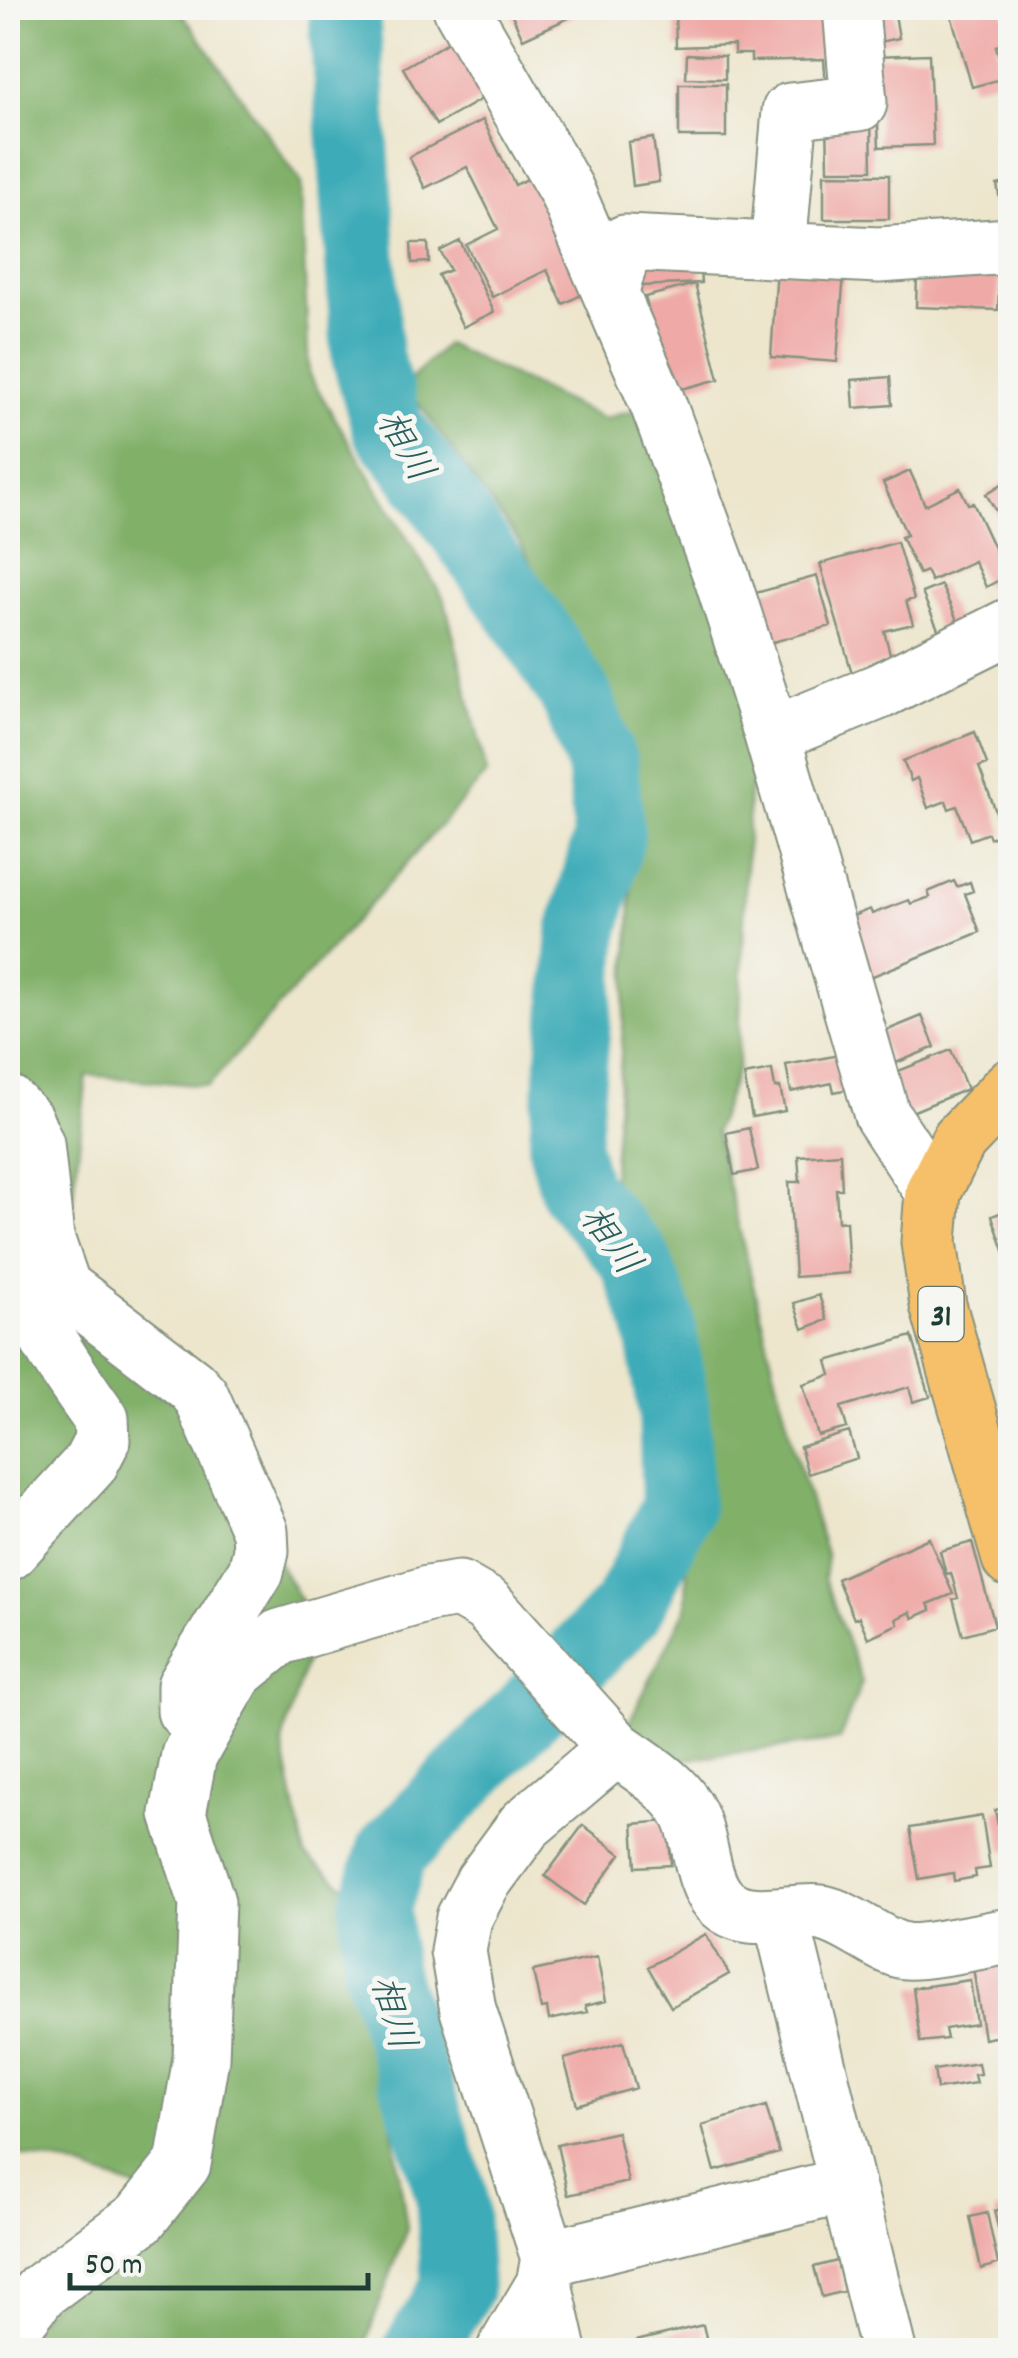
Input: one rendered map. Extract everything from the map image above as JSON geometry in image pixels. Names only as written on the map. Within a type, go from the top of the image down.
[{"type":"main road","name":"31","points":[[1010,1087],[960,1140],[933,1192],[930,1242],[938,1305],[1010,1559]]},
{"type":"street","points":[[462,8],[566,190],[612,291],[696,508],[772,734],[882,1115],[933,1192]]},
{"type":"street","points":[[778,250],[790,110],[859,103],[850,8]]},
{"type":"street","points":[[612,291],[625,244],[880,255],[1010,246]]},
{"type":"street","points":[[772,734],[880,691],[1010,626]]},
{"type":"street","points":[[8,1102],[25,1120],[36,1144],[46,1238],[62,1287],[201,1396],[260,1531],[256,1571],[185,1686],[183,1708],[201,1734]]},
{"type":"street","points":[[8,1553],[90,1464],[104,1432],[101,1419],[38,1330],[29,1308],[14,1242],[28,1219],[44,1214]]},
{"type":"street","points":[[8,2333],[40,2291],[140,2218],[183,2164],[201,2058],[207,1902],[178,1814],[188,1755],[236,1673],[280,1638],[428,1594],[459,1589],[487,1604],[616,1748],[680,1798],[720,1901],[741,1913],[781,1917],[816,1912],[837,1917],[905,1951],[1010,1936]]},
{"type":"street","points":[[559,2350],[547,2271],[468,2010],[458,1951],[464,1918],[483,1882],[524,1825],[616,1748]]},
{"type":"street","points":[[781,1917],[888,2350]]},
{"type":"street","points":[[504,2350],[547,2271],[848,2185]]},
{"type":"green space","points":[[8,8],[162,8],[183,14],[301,182],[309,375],[445,601],[487,773],[208,1086],[87,1075],[63,1287],[191,1385],[260,1531],[316,1627],[282,1742],[305,1855],[360,1898],[407,2228],[363,2350],[8,2350],[157,2195],[67,2164],[8,2153]]},
{"type":"green space","points":[[446,344],[603,419],[658,404],[772,734],[749,794],[738,1067],[715,1131],[793,1446],[827,1557],[824,1578],[862,1682],[839,1740],[639,1765],[616,1748],[686,1608],[690,1419],[658,1284],[623,1229],[612,1182],[630,928],[636,759],[519,541],[405,385]]},
{"type":"building","points":[[509,8],[582,8],[584,11],[523,39]]},
{"type":"building","points":[[675,8],[844,8],[847,86],[826,87],[824,59],[751,61],[751,54],[734,54],[734,45],[676,47]]},
{"type":"building","points":[[863,8],[894,8],[899,38],[870,44]]},
{"type":"building","points":[[949,8],[1004,8],[1010,41],[996,46],[1005,78],[972,87]]},
{"type":"building","points":[[459,36],[492,93],[436,125],[403,68]]},
{"type":"building","points":[[687,54],[725,56],[725,79],[686,78]]},
{"type":"building","points":[[929,54],[933,145],[879,147],[875,56]]},
{"type":"building","points":[[679,84],[726,84],[726,137],[679,137]]},
{"type":"building","points":[[871,116],[872,170],[828,170],[827,117]]},
{"type":"building","points":[[483,120],[515,185],[537,174],[593,289],[563,304],[547,270],[492,297],[466,245],[498,229],[467,167],[425,188],[409,157]]},
{"type":"building","points":[[653,138],[659,182],[633,186],[628,142]]},
{"type":"building","points":[[824,174],[889,175],[889,219],[824,219]]},
{"type":"building","points":[[1010,182],[1010,235],[1007,236],[997,185]]},
{"type":"building","points":[[460,241],[494,312],[463,327],[438,275],[450,270],[440,251]]},
{"type":"building","points":[[411,243],[428,243],[429,262],[412,263]]},
{"type":"building","points":[[699,256],[701,283],[642,286],[640,259]]},
{"type":"building","points":[[1000,267],[998,310],[916,307],[917,275]]},
{"type":"building","points":[[777,268],[844,273],[837,362],[771,357]]},
{"type":"building","points":[[695,284],[719,379],[671,392],[645,297]]},
{"type":"building","points":[[890,377],[892,405],[854,408],[852,380]]},
{"type":"building","points":[[910,471],[925,505],[960,488],[968,504],[973,503],[1007,576],[986,587],[974,561],[931,581],[926,571],[919,574],[901,537],[907,535],[883,483]]},
{"type":"building","points":[[1010,479],[1010,535],[986,494]]},
{"type":"building","points":[[897,542],[914,599],[906,601],[913,624],[884,631],[892,661],[852,673],[820,564]]},
{"type":"building","points":[[817,576],[831,626],[766,644],[752,594]]},
{"type":"building","points":[[941,585],[961,629],[942,638],[922,593]]},
{"type":"building","points":[[975,732],[987,764],[979,767],[1004,833],[990,838],[988,833],[970,840],[957,806],[949,809],[946,801],[928,808],[917,778],[911,781],[903,761]]},
{"type":"building","points":[[954,881],[957,887],[970,882],[973,891],[965,894],[980,932],[863,980],[840,921],[870,909],[872,914],[909,900],[911,904]]},
{"type":"building","points":[[922,1016],[935,1047],[891,1065],[878,1034]]},
{"type":"building","points":[[951,1050],[967,1089],[907,1114],[891,1074]]},
{"type":"building","points":[[850,1053],[849,1089],[834,1092],[832,1083],[791,1092],[786,1065]]},
{"type":"building","points":[[772,1070],[785,1111],[752,1117],[744,1075]]},
{"type":"building","points":[[749,1128],[758,1170],[734,1175],[726,1133]]},
{"type":"building","points":[[840,1153],[842,1189],[836,1189],[838,1222],[846,1221],[849,1273],[795,1277],[789,1182],[800,1182],[798,1156]]},
{"type":"building","points":[[1010,1209],[1010,1255],[1006,1256],[992,1216]]},
{"type":"building","points":[[819,1295],[827,1320],[803,1329],[794,1303]]},
{"type":"building","points":[[912,1336],[930,1397],[913,1402],[909,1387],[841,1407],[847,1428],[818,1436],[803,1384],[831,1375],[827,1361]]},
{"type":"building","points":[[849,1432],[857,1458],[808,1474],[800,1447]]},
{"type":"building","points":[[929,1538],[953,1594],[928,1604],[931,1610],[913,1618],[910,1612],[896,1619],[898,1624],[868,1638],[859,1617],[854,1619],[837,1579]]},
{"type":"building","points":[[972,1542],[995,1626],[963,1635],[953,1599],[958,1598],[940,1551]]},
{"type":"building","points":[[1010,1807],[1010,1849],[1003,1851],[995,1810]]},
{"type":"building","points":[[982,1816],[990,1868],[975,1870],[976,1877],[954,1881],[953,1873],[919,1879],[910,1828]]},
{"type":"building","points":[[668,1821],[671,1865],[636,1867],[633,1824]]},
{"type":"building","points":[[583,1825],[621,1854],[584,1905],[545,1876]]},
{"type":"building","points":[[706,1934],[729,1974],[671,2007],[648,1967]]},
{"type":"building","points":[[597,1957],[606,2001],[585,2006],[587,2012],[549,2020],[547,2008],[541,2009],[533,1971]]},
{"type":"building","points":[[1010,1961],[1010,2034],[984,2039],[973,1967]]},
{"type":"building","points":[[970,1980],[976,2024],[945,2029],[947,2039],[920,2042],[913,1988]]},
{"type":"building","points":[[623,2042],[636,2088],[577,2105],[564,2059]]},
{"type":"building","points":[[978,2063],[980,2074],[974,2075],[976,2083],[937,2089],[934,2070]]},
{"type":"building","points":[[766,2106],[779,2153],[715,2171],[702,2125]]},
{"type":"building","points":[[617,2132],[628,2182],[568,2195],[557,2145]]},
{"type":"building","points":[[1010,2207],[1010,2245],[1003,2247],[994,2211]]},
{"type":"building","points":[[987,2213],[998,2264],[981,2269],[970,2217]]},
{"type":"building","points":[[837,2261],[844,2291],[822,2297],[814,2267]]},
{"type":"building","points":[[703,2325],[709,2350],[638,2350],[636,2341]]},
{"type":"waterway","name":"相川","points":[[344,8],[367,356],[388,428],[535,631],[576,696],[602,765],[609,836],[583,933],[564,1147],[576,1191],[634,1258],[659,1321],[674,1411],[677,1508],[627,1609],[392,1852],[375,1908],[379,1969],[451,2193],[457,2288],[419,2350]]}]
